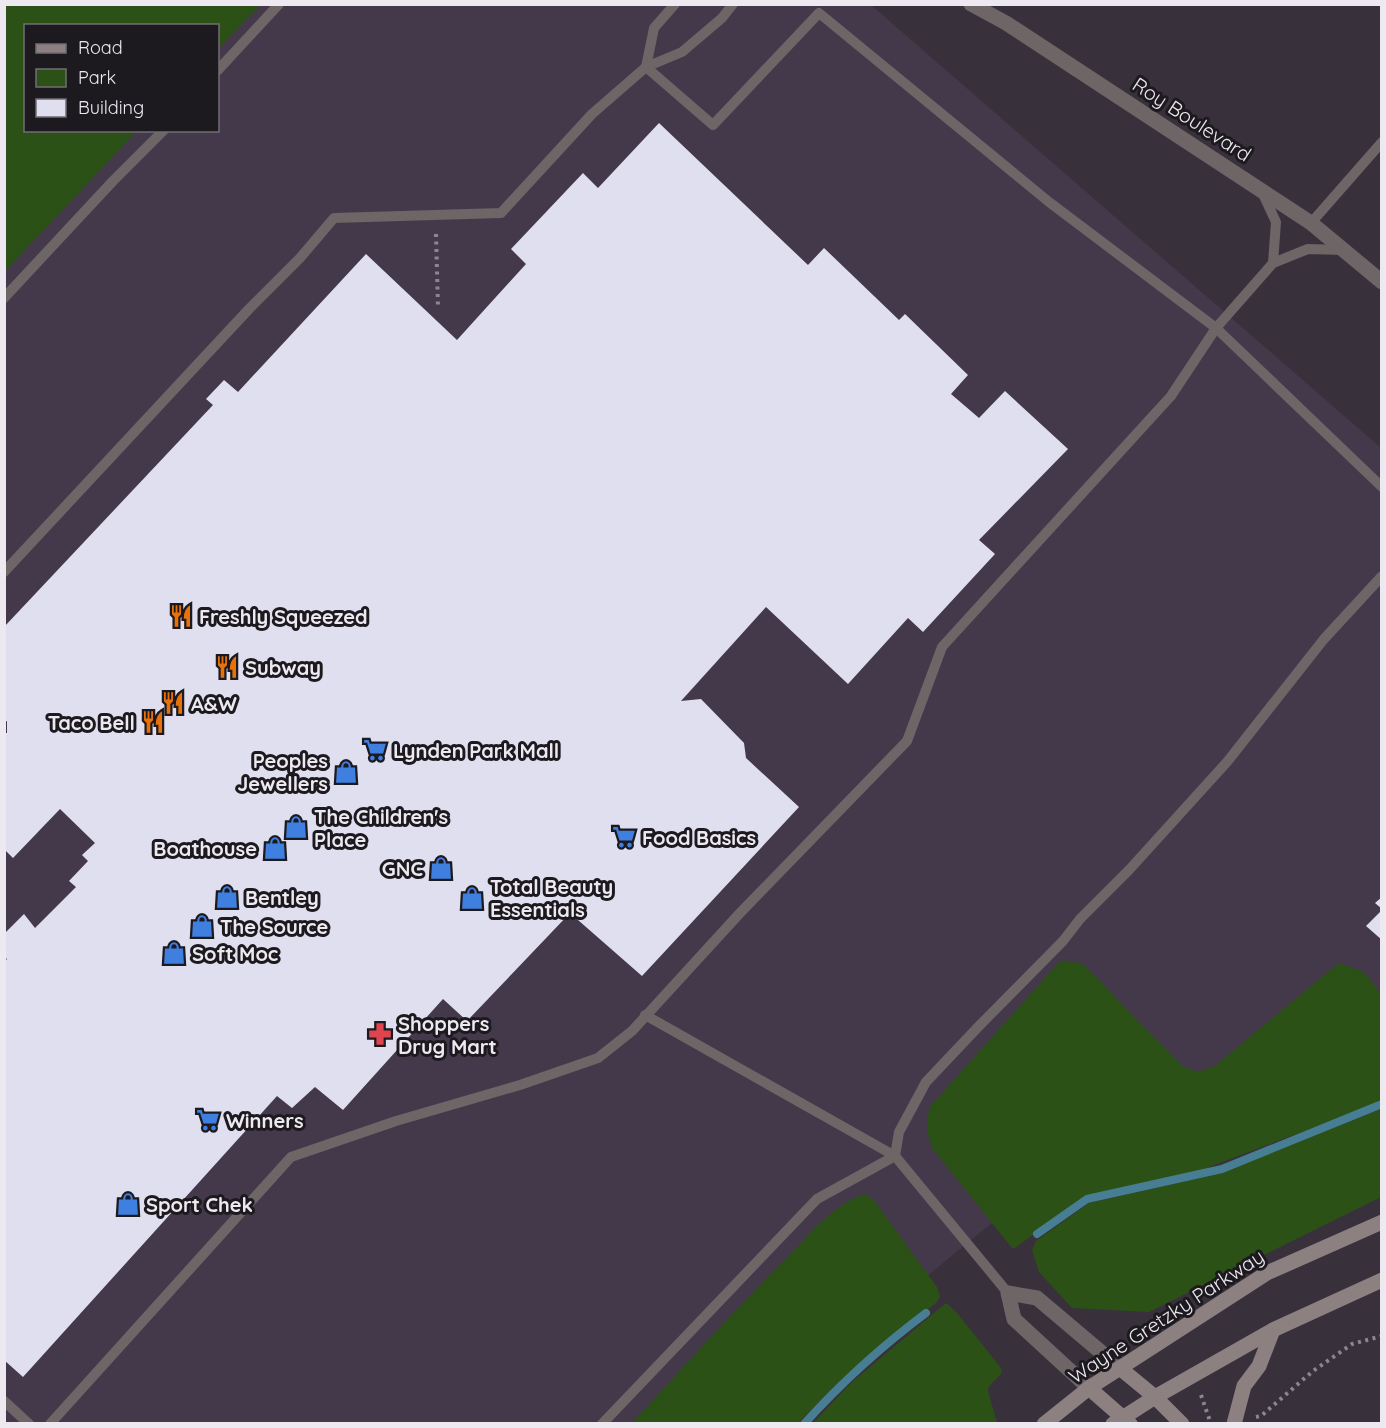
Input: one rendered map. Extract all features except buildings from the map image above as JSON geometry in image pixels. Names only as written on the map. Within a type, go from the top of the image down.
[{"type":"main road","name":"Wayne Gretzky Parkway","points":[[1044,1424],[1089,1388],[1267,1273],[1382,1222]]},
{"type":"main road","points":[[1089,1388],[1122,1421],[1155,1397],[1273,1330],[1382,1280]]},
{"type":"main road","points":[[1234,1423],[1244,1386],[1259,1366],[1273,1330]]},
{"type":"main road","points":[[1121,1369],[1155,1397],[1182,1424]]},
{"type":"street","name":"Roy Boulevard","points":[[971,4],[1006,23],[1260,188],[1311,223],[1382,282]]},
{"type":"street","points":[[1089,1388],[1014,1319],[1008,1293],[1036,1298],[1121,1369]]},
{"type":"lane","points":[[219,69],[279,4]]},
{"type":"lane","points":[[646,67],[654,28],[675,4]]},
{"type":"lane","points":[[4,572],[249,309],[300,258],[334,218],[501,213],[592,114],[646,67],[682,52],[722,18],[733,4]]},
{"type":"lane","points":[[646,67],[712,125],[819,13],[1049,202],[1216,328],[1382,487]]},
{"type":"lane","points":[[4,298],[162,132]]},
{"type":"lane","points":[[1311,223],[1382,142]]},
{"type":"lane","points":[[1260,188],[1276,222],[1273,263]]},
{"type":"lane","points":[[50,1424],[291,1157],[396,1121],[520,1085],[598,1058],[632,1031],[740,913],[907,741],[942,646],[1171,396],[1216,328],[1273,263],[1308,249],[1344,250]]},
{"type":"lane","points":[[895,1156],[899,1132],[926,1083],[1063,941],[1080,919],[1129,870],[1227,762],[1324,639],[1382,576]]},
{"type":"lane","points":[[645,1015],[895,1156],[1008,1293]]},
{"type":"lane","points":[[602,1424],[817,1199],[895,1156]]},
{"type":"lane","points":[[4,1401],[28,1424]]},
{"type":"path","points":[[435,215],[438,308]]},
{"type":"path","points":[[1234,1423],[1261,1416],[1313,1371],[1352,1344],[1382,1336]]},
{"type":"path","points":[[1202,1395],[1211,1424]]},
{"type":"shaded area","name":"Lynden Park Mall","points":[[5,5],[871,5],[1381,448],[1381,1030],[1160,1085],[748,1423],[5,1424]]},
{"type":"green space","points":[[5,4],[260,5],[219,48],[219,24],[24,24],[24,132],[136,132],[5,271]]},
{"type":"green space","points":[[1060,961],[1082,963],[1182,1066],[1198,1072],[1216,1065],[1339,963],[1364,972],[1381,994],[1381,1102],[1201,1170],[1087,1197],[1012,1248],[932,1148],[927,1130],[929,1108]]},
{"type":"green space","points":[[1381,1109],[1381,1197],[1149,1312],[1072,1308],[1039,1272],[1032,1250],[1036,1241],[1089,1203],[1221,1173]]},
{"type":"green space","points":[[864,1194],[873,1199],[937,1287],[940,1296],[937,1302],[842,1379],[798,1423],[632,1423],[822,1221],[842,1205]]},
{"type":"green space","points":[[946,1303],[957,1313],[1001,1368],[1002,1373],[989,1386],[988,1391],[997,1423],[813,1423],[851,1383]]},
{"type":"waterway","points":[[1037,1234],[1087,1199],[1222,1169],[1382,1104]]},
{"type":"waterway","points":[[804,1424],[862,1366],[926,1313]]},
{"type":"place","name":"Freshly Squeezed","points":[[181,616]]},
{"type":"place","name":"Subway","points":[[227,667]]},
{"type":"place","name":"A&W","points":[[173,703]]},
{"type":"place","name":"Taco Bell","points":[[153,722]]},
{"type":"place","name":"Lynden Park Mall","points":[[375,750]]},
{"type":"place","name":"Peoples Jewellers","points":[[346,772]]},
{"type":"place","name":"The Children's Place","points":[[296,827]]},
{"type":"place","name":"Food Basics","points":[[624,837]]},
{"type":"place","name":"Boathouse","points":[[275,848]]},
{"type":"place","name":"GNC","points":[[441,868]]},
{"type":"place","name":"Bentley","points":[[227,897]]},
{"type":"place","name":"Total Beauty Essentials","points":[[472,898]]},
{"type":"place","name":"The Source","points":[[202,926]]},
{"type":"place","name":"Soft Moc","points":[[174,953]]},
{"type":"place","name":"Shoppers Drug Mart","points":[[380,1034]]},
{"type":"place","name":"Winners","points":[[208,1120]]},
{"type":"place","name":"Sport Chek","points":[[128,1204]]}]
